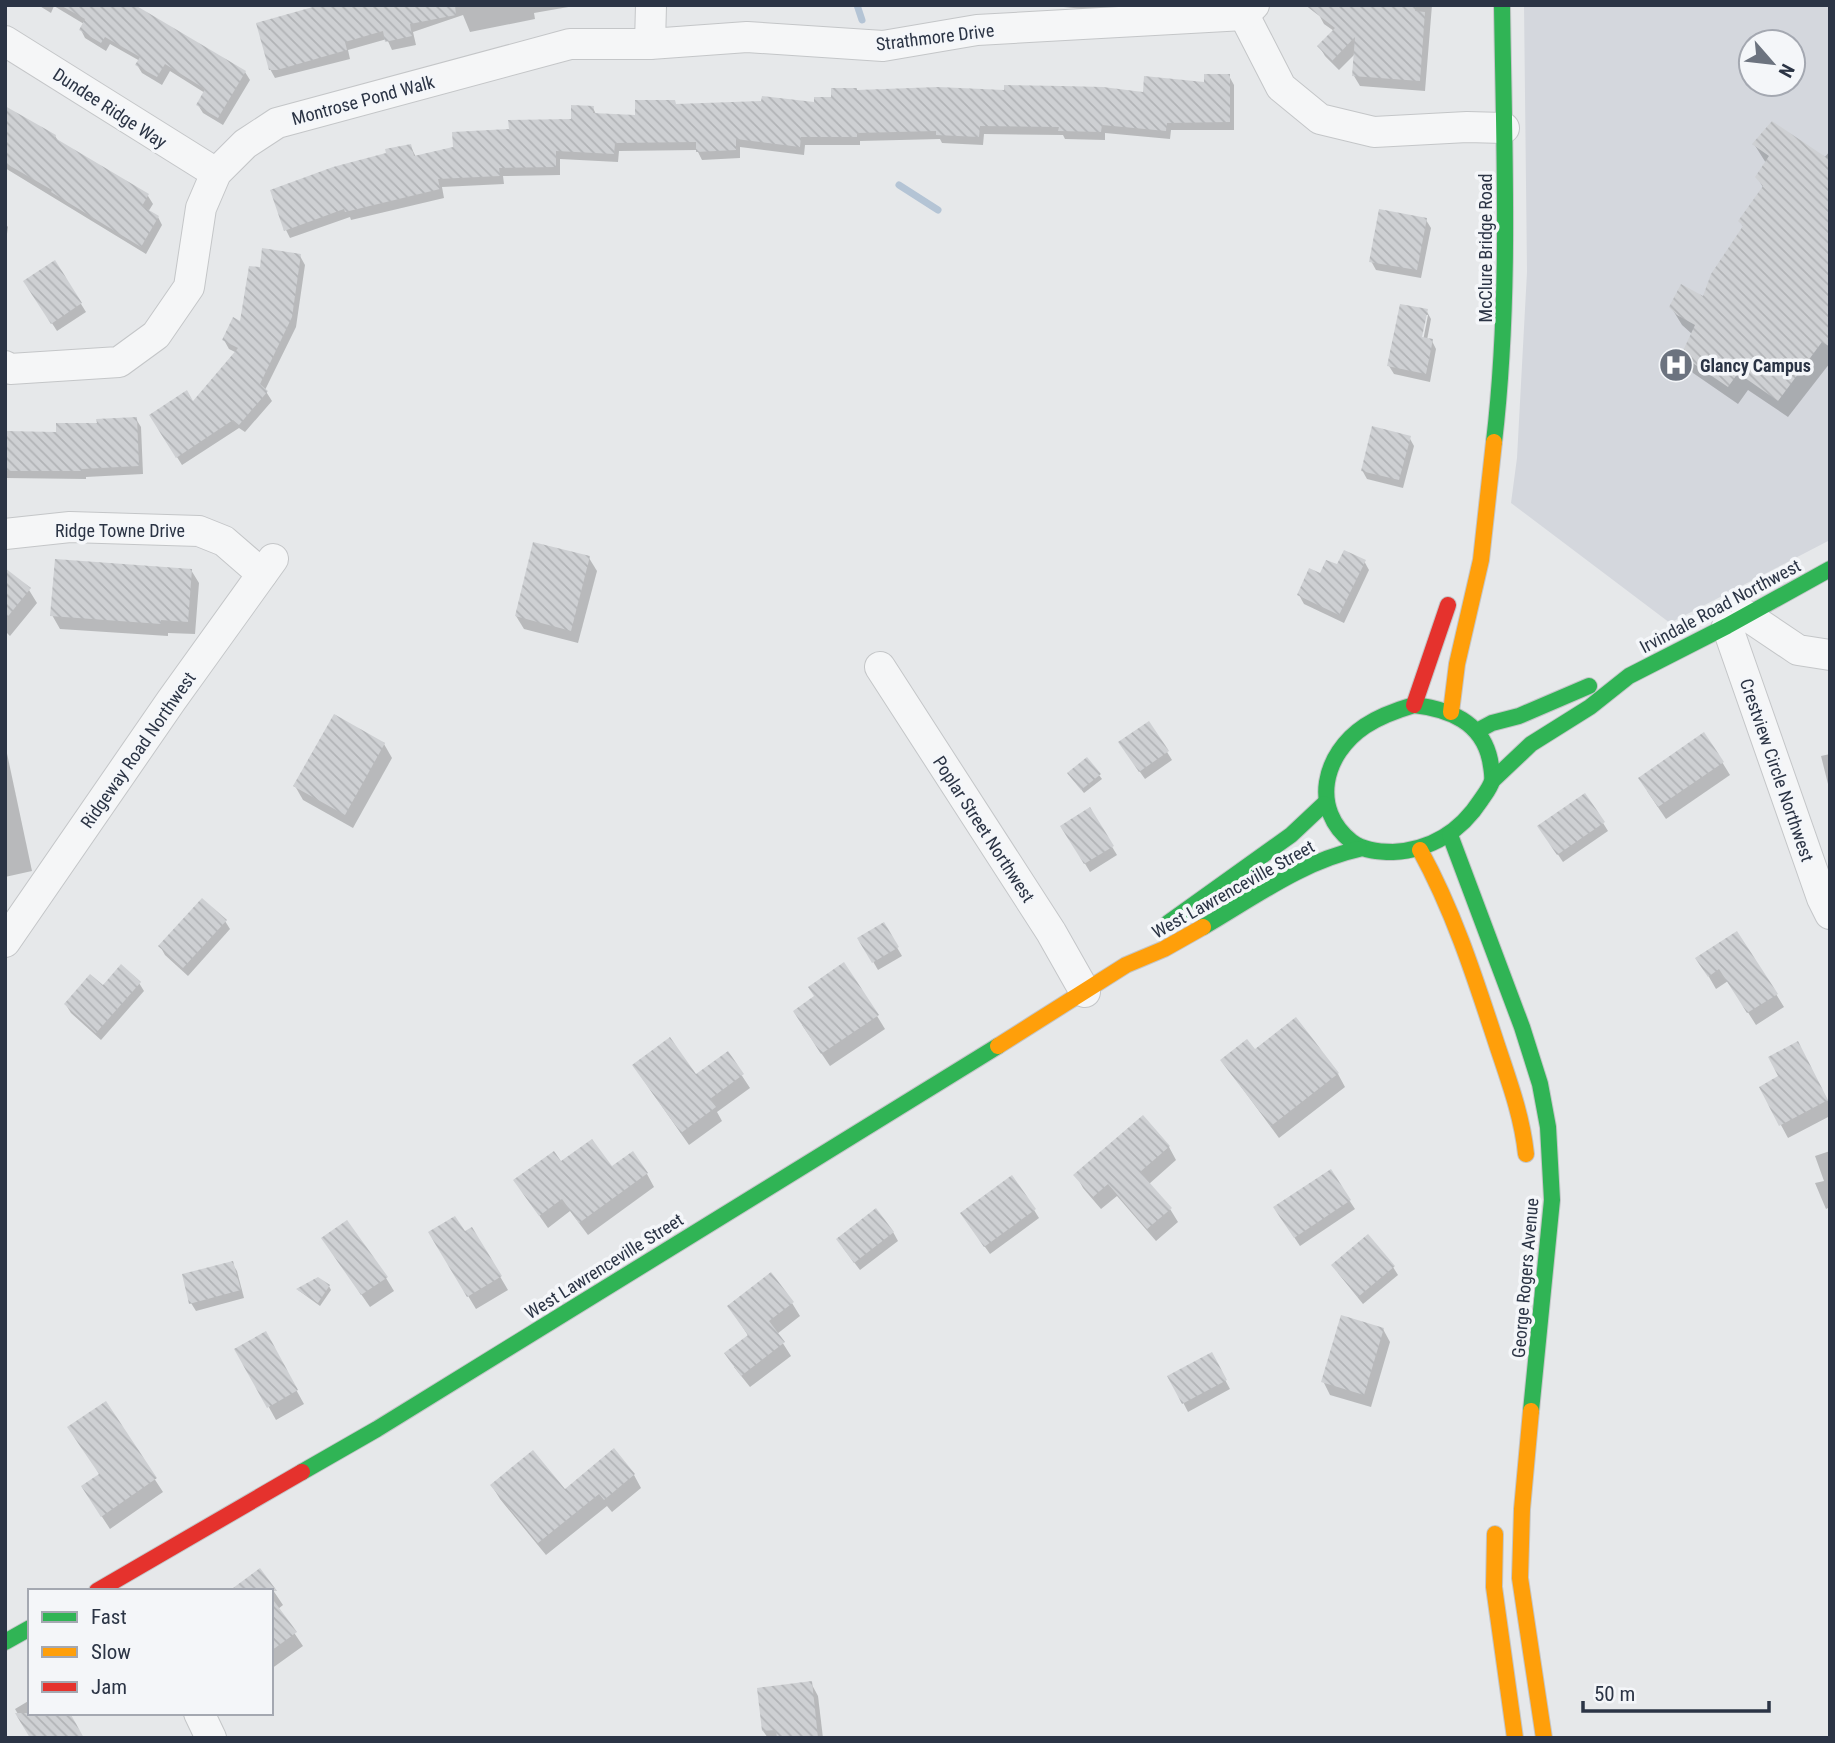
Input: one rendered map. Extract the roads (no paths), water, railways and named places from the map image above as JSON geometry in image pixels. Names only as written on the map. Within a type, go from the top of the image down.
[{"type":"street","points":[[650,5],[650,44]]},
{"type":"street","name":"McClure Bridge Road","points":[[1451,712],[1457,664],[1481,560],[1501,384],[1506,303],[1502,5]]},
{"type":"street","points":[[1249,10],[1281,87],[1320,119],[1374,132],[1467,127],[1504,128]]},
{"type":"street","name":"Strathmore Drive","points":[[650,44],[747,37],[883,46],[976,18],[1249,10]]},
{"type":"street","name":"Dundee Ridge Way","points":[[5,41],[216,173]]},
{"type":"street","name":"Montrose Pond Walk","points":[[5,366],[10,369],[119,362],[156,335],[189,286],[201,208],[216,173],[244,144],[277,123],[570,44],[650,44]]},
{"type":"street","name":"McClure Bridge Road","points":[[1465,557],[1489,491]]},
{"type":"street","name":"Ridge Towne Drive","points":[[5,534],[70,527],[200,531],[268,567]]},
{"type":"street","name":"Ridgeway Road Northwest","points":[[5,942],[171,701],[268,567]]},
{"type":"street","name":"Irvindale Road Northwest","points":[[1493,780],[1531,744],[1590,707],[1629,676],[1830,569]]},
{"type":"street","points":[[1414,705],[1452,594]]},
{"type":"street","points":[[1737,620],[1798,650],[1830,655]]},
{"type":"street","name":"Crestview Circle Northwest","points":[[1737,620],[1817,885],[1830,914]]},
{"type":"street","name":"Poplar Street Northwest","points":[[880,667],[1051,932],[1085,992]]},
{"type":"street","name":"Irvindale Road Northwest","points":[[1477,731],[1492,723],[1519,716],[1581,688],[1629,676]]},
{"type":"street","points":[[1414,705],[1451,712],[1477,731],[1489,750],[1493,780],[1478,807],[1450,835],[1420,850],[1388,854],[1359,849],[1335,826],[1324,804],[1326,785],[1334,759],[1350,738],[1378,716],[1414,705]]},
{"type":"street","name":"West Lawrenceville Street","points":[[1126,965],[1150,937],[1291,835],[1324,804]]},
{"type":"street","name":"George Rogers Avenue","points":[[1450,835],[1522,1027],[1539,1084],[1548,1127],[1552,1200],[1522,1509],[1520,1577],[1544,1738]]},
{"type":"street","name":"West Lawrenceville Street","points":[[105,1589],[139,1581],[377,1429],[1126,965],[1164,949],[1309,866],[1359,849]]},
{"type":"street","points":[[1420,850],[1443,890],[1468,954],[1518,1108],[1527,1165]]},
{"type":"street","points":[[1495,1522],[1494,1587],[1515,1738]]},
{"type":"street","points":[[5,1642],[28,1629]]},
{"type":"street","points":[[200,1715],[211,1738]]},
{"type":"waterway","points":[[857,5],[862,20]]},
{"type":"waterway","points":[[899,185],[938,210]]},
{"type":"place","name":"Glancy Campus","points":[[1676,365]]}]
